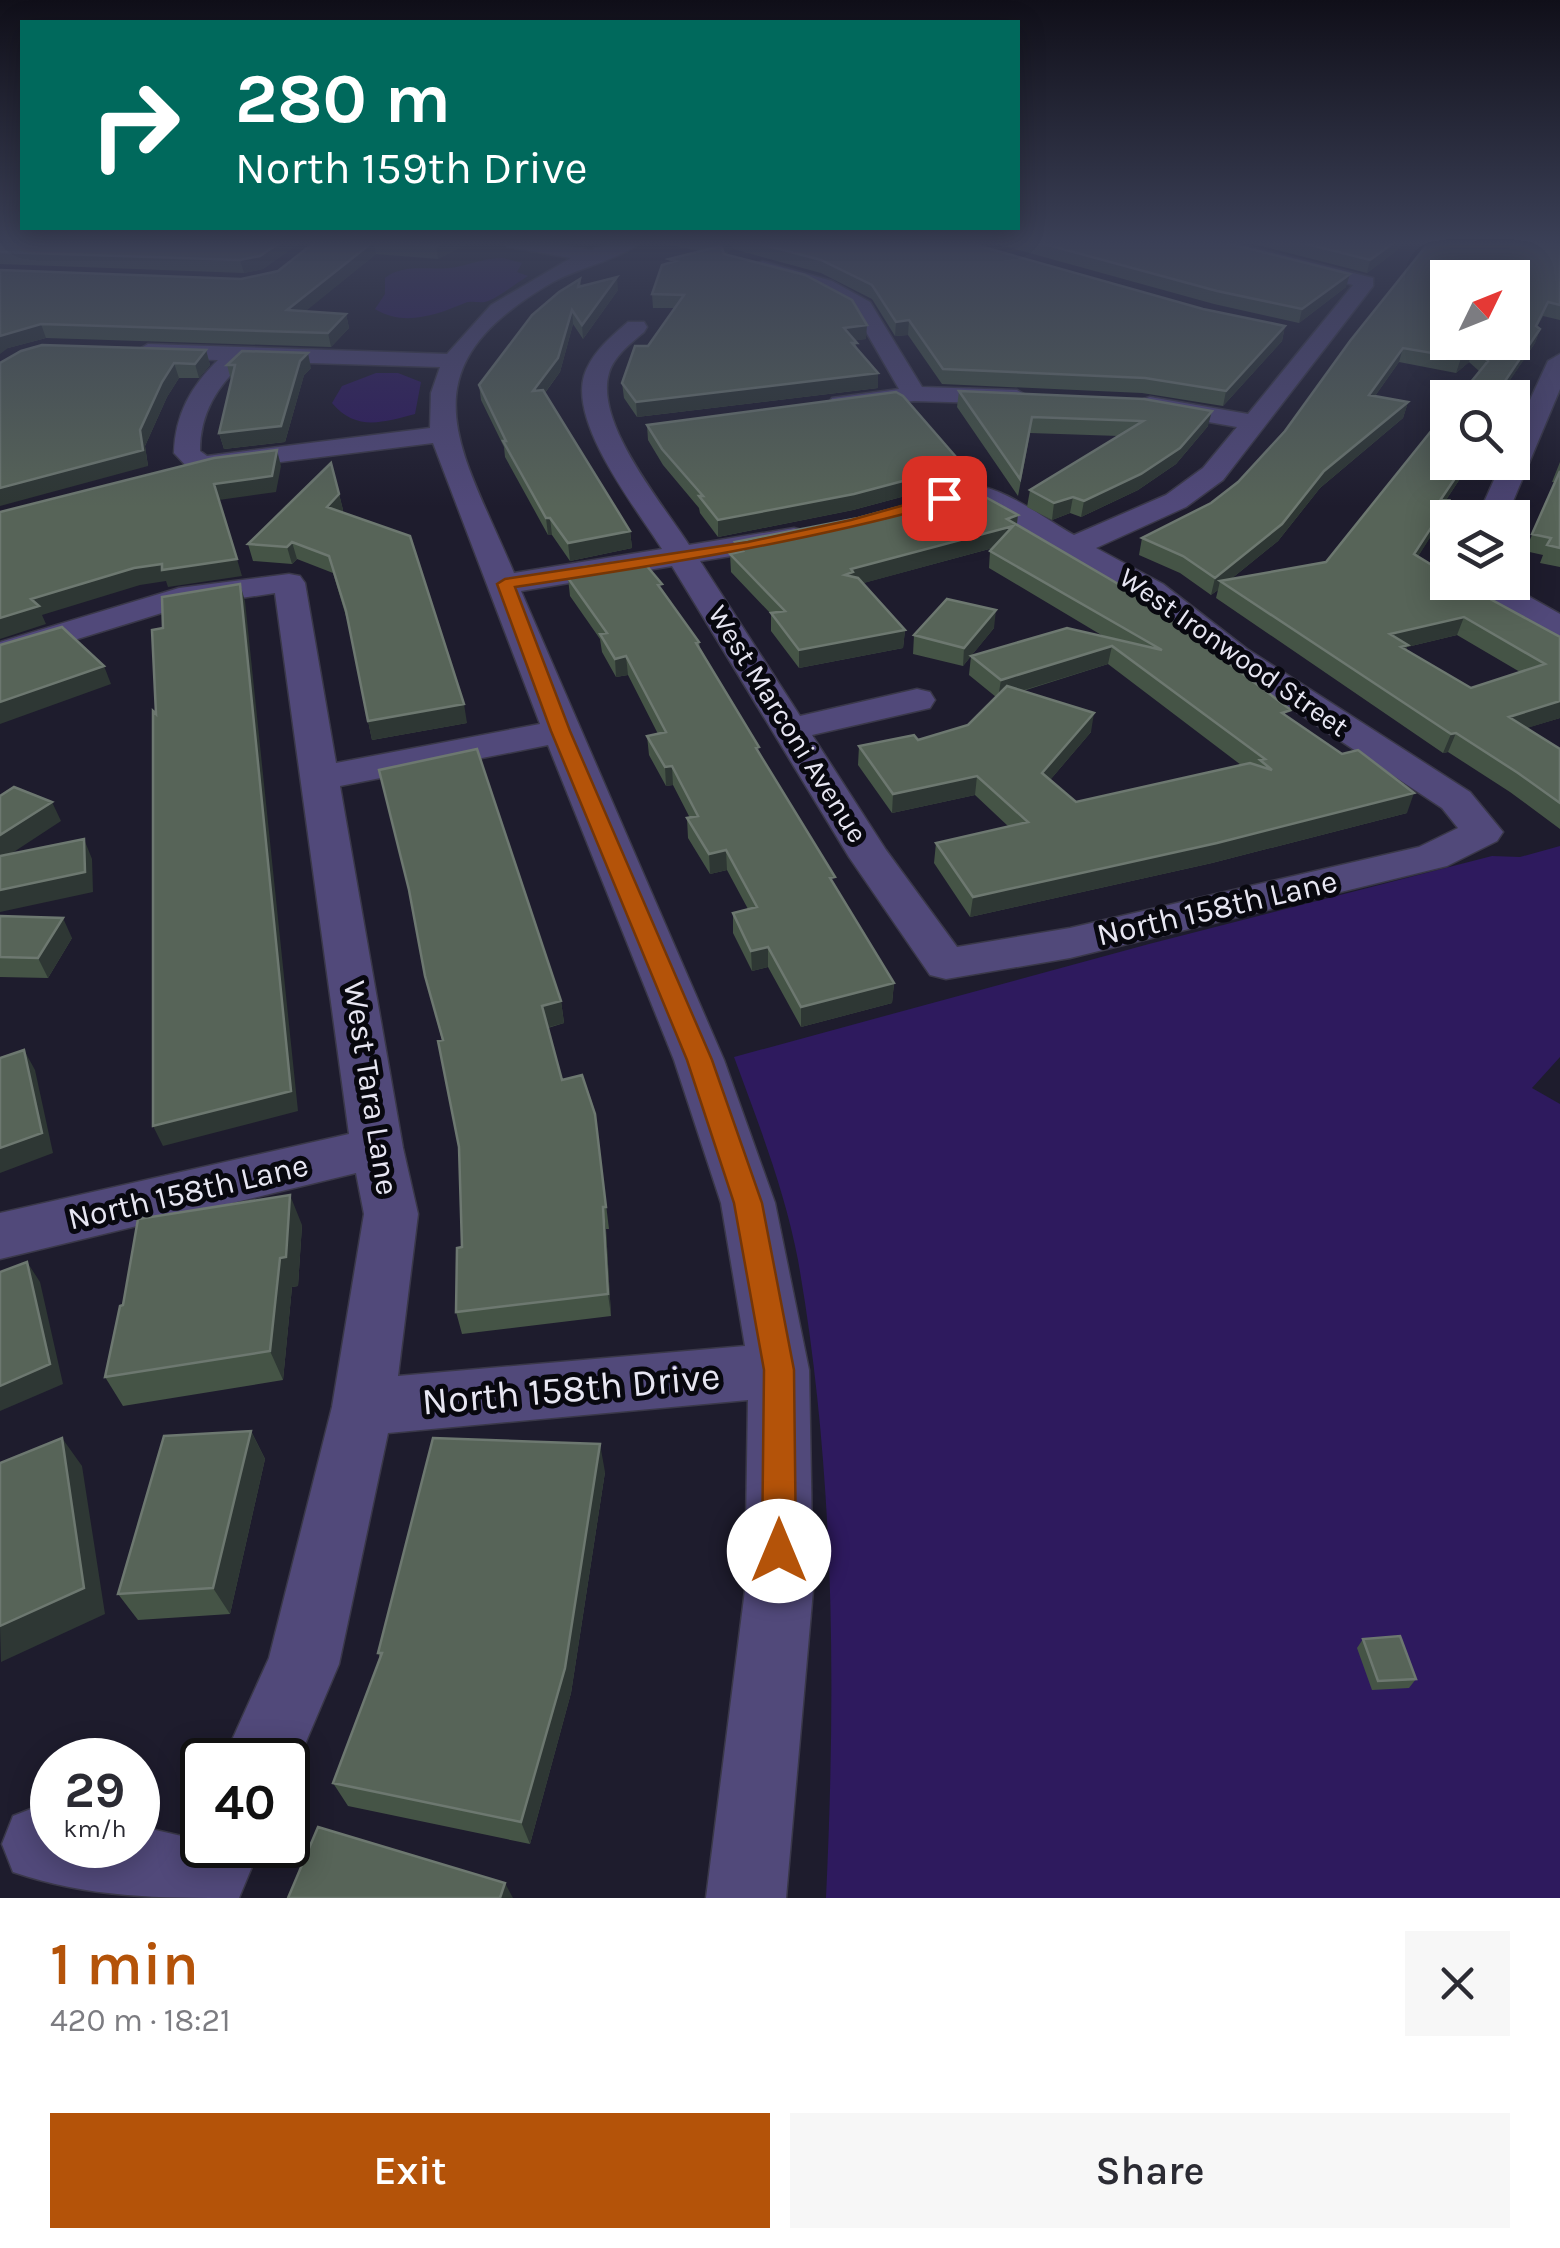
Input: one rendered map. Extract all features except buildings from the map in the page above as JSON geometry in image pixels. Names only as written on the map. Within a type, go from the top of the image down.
[{"type":"street","points":[[479,330],[445,382],[443,434],[724,1128],[748,1203],[779,1370],[779,1590],[746,1898]]},
{"type":"street","name":"West Marconi Avenue","points":[[634,330],[609,350],[593,380],[592,397],[604,433],[870,857],[946,964]]},
{"type":"street","points":[[875,330],[914,394]]},
{"type":"street","points":[[1075,546],[1176,501],[1213,474],[1331,330]]},
{"type":"street","points":[[1292,334],[1324,339]]},
{"type":"street","points":[[124,351],[456,362]]},
{"type":"street","points":[[200,464],[187,453],[187,425],[214,374],[240,353]]},
{"type":"street","points":[[1499,500],[1560,361]]},
{"type":"street","points":[[822,406],[914,394],[1051,397]]},
{"type":"street","points":[[1124,402],[1257,423]]},
{"type":"street","points":[[604,433],[638,428]]},
{"type":"street","points":[[168,472],[200,464],[443,434]]},
{"type":"street","name":"West Ironwood Street","points":[[934,502],[971,490],[1152,591],[1236,656],[1456,800],[1483,832]]},
{"type":"street","points":[[505,584],[684,557],[818,531]]},
{"type":"street","name":"West Tara Lane","points":[[0,654],[182,598],[254,583],[289,582],[377,1148],[391,1214],[363,1407],[303,1664],[270,1738]]},
{"type":"street","points":[[1511,600],[1560,628]]},
{"type":"street","points":[[792,729],[917,700]]},
{"type":"street","points":[[320,778],[561,731]]},
{"type":"street","name":"North 158th Lane","points":[[946,964],[1070,943],[1432,857],[1483,832]]},
{"type":"street","name":"North 158th Lane","points":[[0,1236],[377,1148]]},
{"type":"street","name":"North 158th Drive","points":[[363,1407],[779,1370]]},
{"type":"street","points":[[160,1866],[209,1875]]},
{"type":"shaded area","points":[[376,373],[398,373],[421,382],[415,414],[381,422],[361,421],[332,403],[342,386]]},
{"type":"shaded area","points":[[1560,846],[1560,1057],[1532,1088],[1560,1104],[1560,1898],[826,1898],[830,1578],[819,1418],[793,1234],[734,1057],[1492,856],[1520,857]]},
{"type":"route","points":[[779,1551],[779,1370],[748,1203],[699,1060],[561,731],[505,584],[748,546],[854,524],[944,498]]}]
